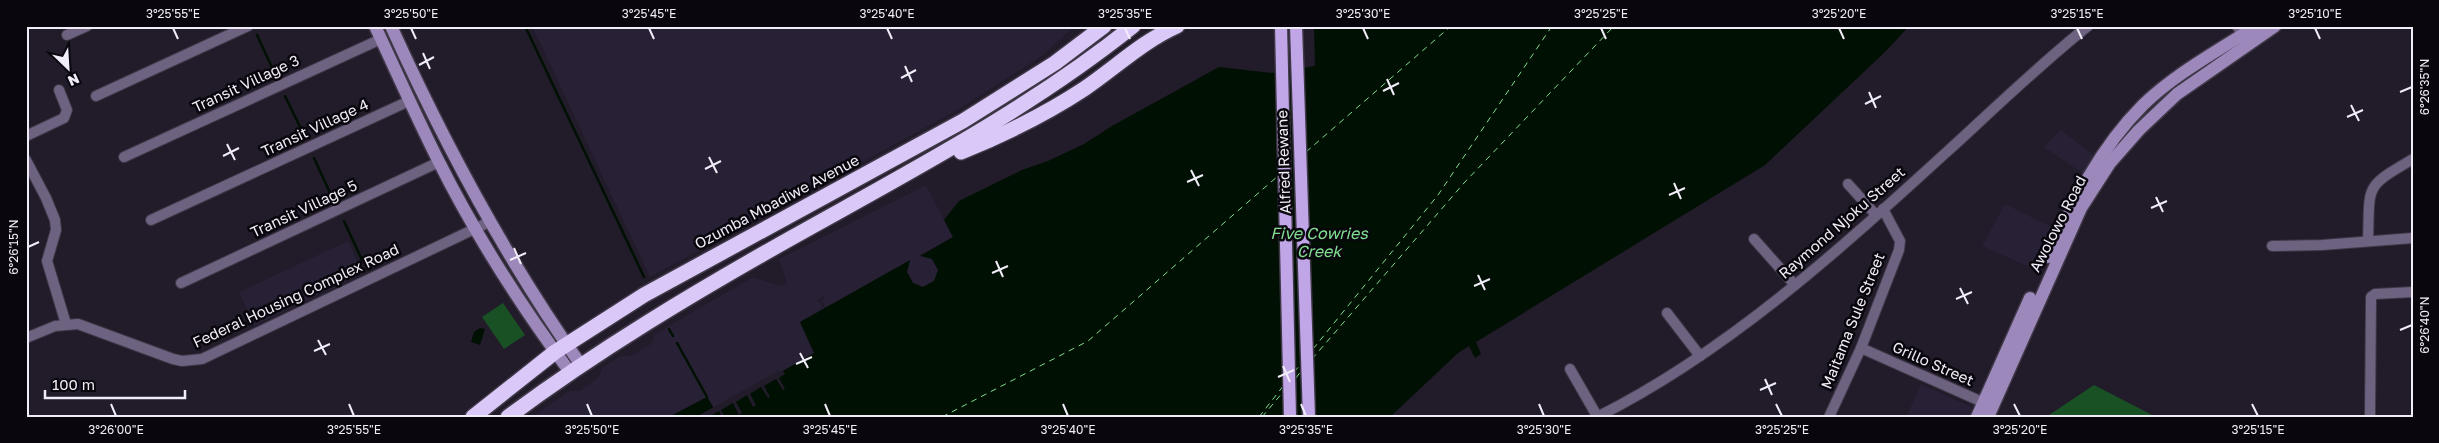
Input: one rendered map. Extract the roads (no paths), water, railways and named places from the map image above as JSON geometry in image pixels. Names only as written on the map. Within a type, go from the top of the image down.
[{"type":"highway","name":"Ozumba Mbadiwe Avenue","points":[[474,417],[561,349],[680,274],[962,121],[1055,63],[1104,26]]},
{"type":"highway","points":[[508,417],[575,369],[656,317],[792,237],[908,174],[1046,91],[1133,26]]},
{"type":"highway","points":[[908,174],[985,142],[1038,116],[1115,68],[1159,35],[1177,26]]},
{"type":"main road","points":[[375,26],[439,162],[476,228],[575,369]]},
{"type":"main road","points":[[391,26],[436,122],[489,222],[561,349]]},
{"type":"main road","points":[[1281,26],[1290,417]]},
{"type":"main road","name":"Alfred Rewane","points":[[1296,26],[1309,417]]},
{"type":"main road","name":"Awolowo Road","points":[[1976,417],[1988,408],[2081,208],[2094,186],[2124,147],[2156,112],[2199,77],[2243,35],[2256,26]]},
{"type":"main road","name":"Awolowo Road","points":[[2243,35],[2275,26]]},
{"type":"street","points":[[67,35],[87,26]]},
{"type":"street","points":[[96,96],[248,26]]},
{"type":"street","name":"Raymond Njoku Street","points":[[1597,417],[1627,402],[1700,356],[1794,284],[1879,212],[2088,26]]},
{"type":"street","name":"Transit Village 3","points":[[124,157],[381,39]]},
{"type":"street","points":[[26,136],[64,118],[68,110],[59,90]]},
{"type":"street","name":"Transit Village 4","points":[[152,220],[409,101]]},
{"type":"street","points":[[2368,241],[2370,194],[2374,185],[2382,177],[2413,159]]},
{"type":"street","points":[[26,160],[55,220],[56,230],[47,261],[66,324]]},
{"type":"street","name":"Transit Village 5","points":[[181,283],[439,162]]},
{"type":"street","name":"Maitama Sule Street","points":[[1829,417],[1861,348],[1900,241],[1879,212],[1848,184]]},
{"type":"street","name":"Federal Housing Complex Road","points":[[26,338],[44,330],[66,324],[78,324],[172,360],[202,359],[489,222]]},
{"type":"street","points":[[2272,246],[2413,238]]},
{"type":"street","points":[[1754,239],[1794,284]]},
{"type":"street","points":[[2370,417],[2371,297],[2375,294],[2413,292]]},
{"type":"street","points":[[1667,313],[1700,356]]},
{"type":"street","name":"Grillo Street","points":[[1861,348],[1988,408]]},
{"type":"street","points":[[1570,369],[1597,417]]},
{"type":"water","name":"Five Cowries Creek","points":[[1314,26],[1909,26],[1885,52],[1765,165],[1476,342],[1481,354],[1475,358],[1469,346],[1458,353],[1390,417],[669,417],[707,397],[715,410],[814,353],[800,322],[910,260],[907,272],[913,283],[923,287],[934,281],[938,270],[932,259],[920,256],[953,237],[944,220],[959,201],[1022,170],[1048,161],[1084,144],[1112,126],[1219,67],[1272,73],[1315,66]]},
{"type":"water","points":[[480,328],[485,329],[480,345],[471,342],[474,332]]},
{"type":"waterway","points":[[525,26],[644,277]]},
{"type":"waterway","points":[[257,35],[275,74]]},
{"type":"waterway","points":[[285,96],[305,137]]},
{"type":"waterway","points":[[314,158],[332,197]]},
{"type":"waterway","points":[[344,221],[362,260]]},
{"type":"waterway","points":[[669,329],[673,336]]},
{"type":"waterway","points":[[677,343],[707,397]]}]
